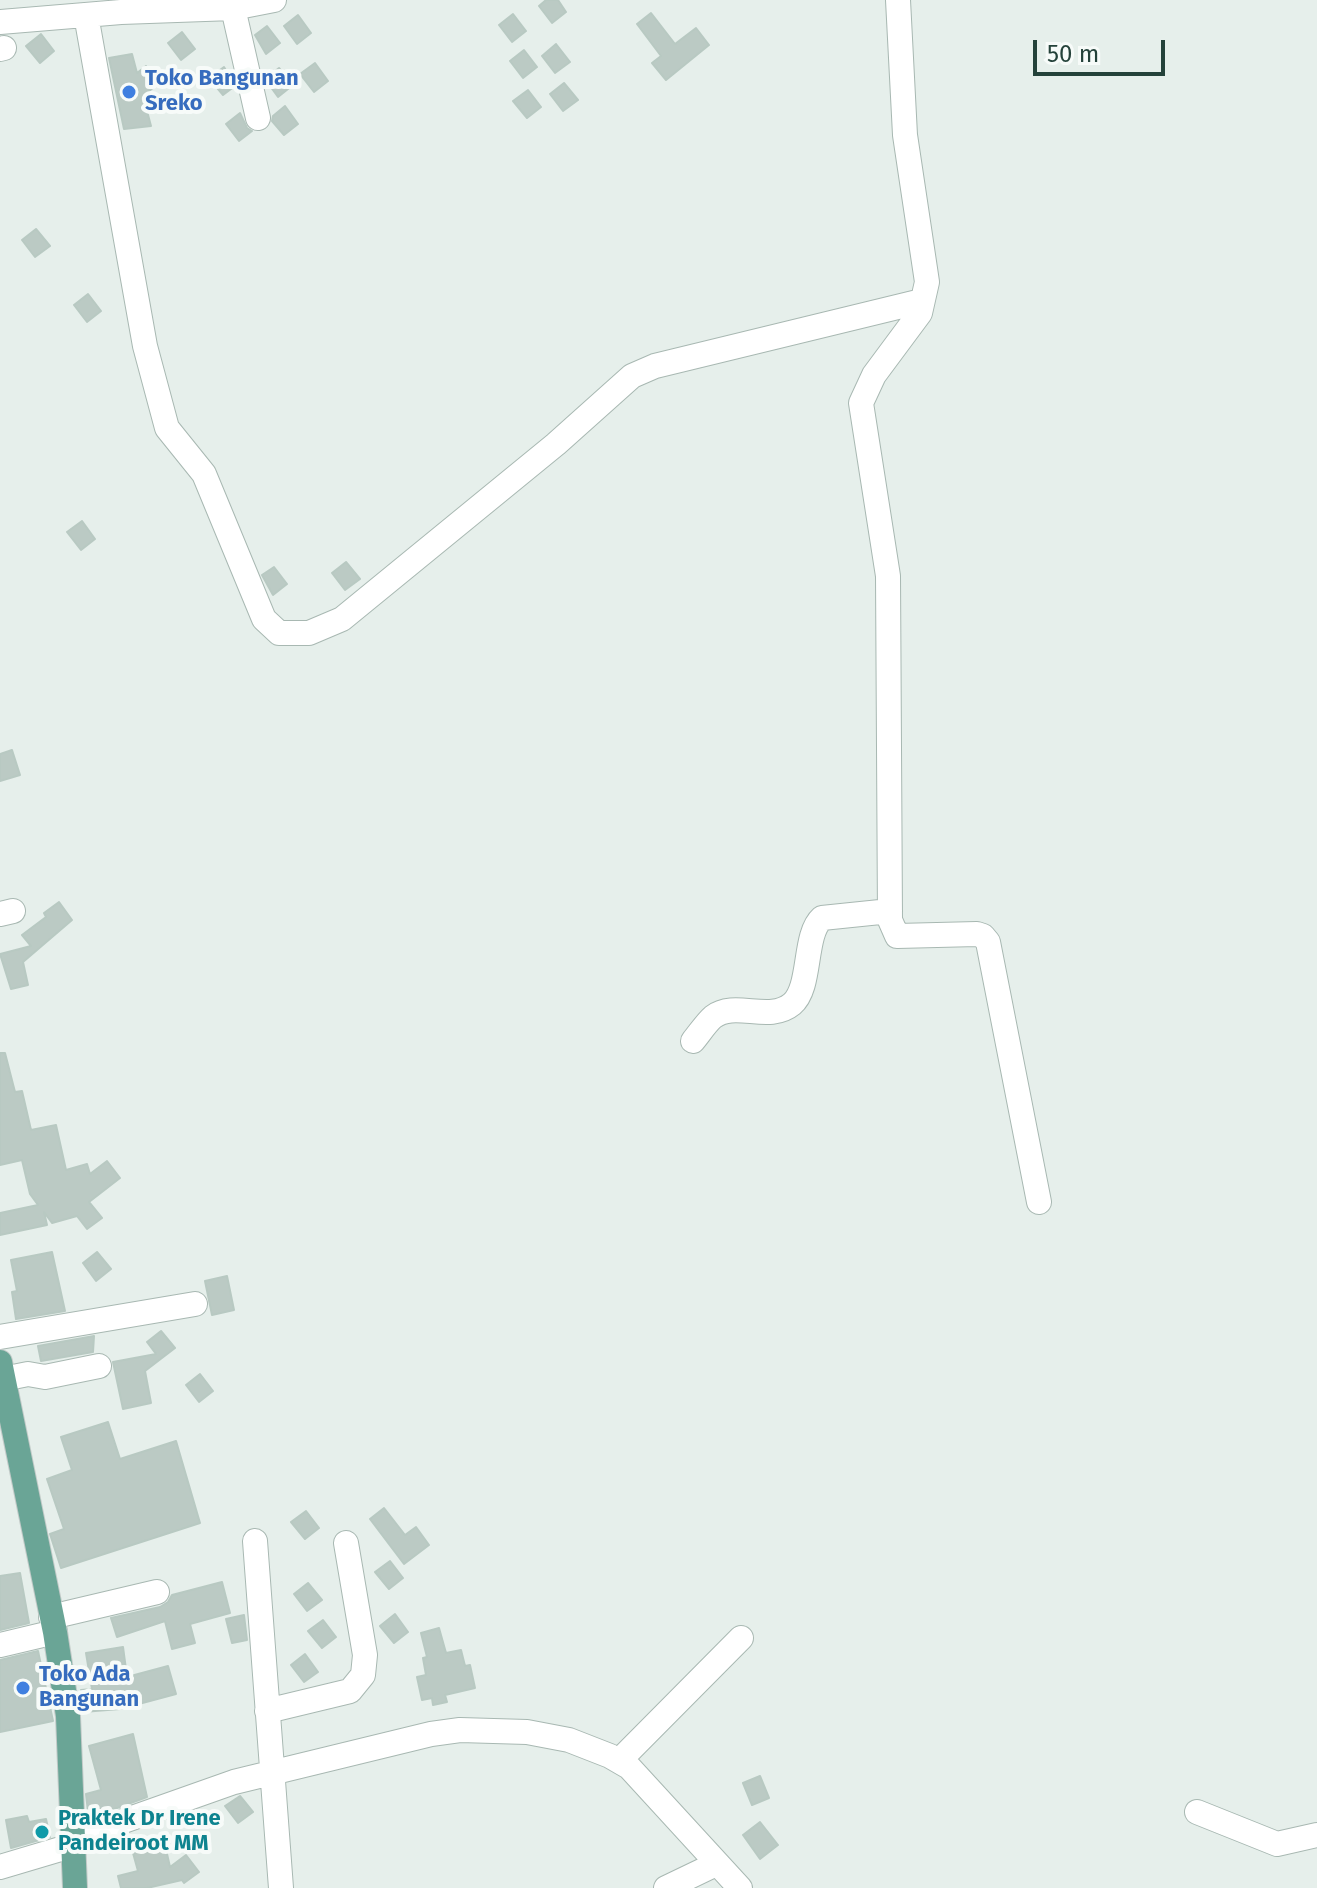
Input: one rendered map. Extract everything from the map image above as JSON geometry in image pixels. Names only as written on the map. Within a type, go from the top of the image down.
[{"type":"main road","points":[[2,1371],[53,1624],[69,1728],[75,1888]]},
{"type":"street","points":[[898,0],[905,135],[927,282],[920,313],[874,375],[861,403],[888,576],[892,929],[897,936],[977,934],[988,942],[1039,1202]]},
{"type":"street","points":[[0,22],[35,9],[86,15],[120,6],[233,8],[265,1]]},
{"type":"street","points":[[233,8],[258,118]]},
{"type":"street","points":[[86,15],[145,346],[167,428],[204,474],[264,619],[279,633],[309,633],[342,619],[556,444],[632,376],[655,366],[922,301]]},
{"type":"street","points":[[693,1041],[713,1017],[726,1011],[779,1011],[794,1003],[804,978],[814,925],[822,918],[890,911]]},
{"type":"street","points":[[0,1337],[195,1304]]},
{"type":"street","points":[[2,1371],[45,1377],[99,1366]]},
{"type":"street","points":[[255,1541],[281,1888]]},
{"type":"street","points":[[267,1711],[350,1691],[363,1675],[365,1655],[346,1543]]},
{"type":"street","points":[[0,1645],[53,1624],[157,1592]]},
{"type":"street","points":[[619,1761],[741,1638]]},
{"type":"street","points":[[0,1867],[74,1845],[118,1823],[234,1782],[431,1734],[460,1730],[527,1732],[569,1740],[619,1761],[644,1780],[740,1888]]},
{"type":"street","points":[[1197,1812],[1277,1844],[1317,1835]]},
{"type":"street","points":[[666,1888],[716,1864]]},
{"type":"building","points":[[546,0],[558,0],[566,12],[552,23],[539,6]]},
{"type":"building","points":[[651,13],[675,44],[696,28],[709,45],[666,80],[652,63],[661,56],[637,24]]},
{"type":"building","points":[[513,14],[526,31],[512,42],[499,25]]},
{"type":"building","points":[[298,15],[311,33],[297,44],[284,26]]},
{"type":"building","points":[[267,26],[280,43],[266,54],[255,35]]},
{"type":"building","points":[[182,32],[195,49],[181,60],[168,43]]},
{"type":"building","points":[[41,34],[54,51],[40,63],[26,46]]},
{"type":"building","points":[[556,44],[570,62],[555,73],[542,56]]},
{"type":"building","points":[[524,50],[537,67],[523,78],[510,61]]},
{"type":"building","name":"Toko Bangunan Sreko","points":[[132,54],[137,73],[146,66],[159,83],[143,96],[151,126],[124,129],[109,58]]},
{"type":"building","points":[[315,63],[328,81],[314,92],[300,74]]},
{"type":"building","points":[[224,67],[235,86],[223,95],[209,78]]},
{"type":"building","points":[[279,68],[293,85],[278,97],[265,79]]},
{"type":"building","points":[[564,83],[578,100],[563,111],[550,94]]},
{"type":"building","points":[[528,90],[541,107],[527,118],[513,101]]},
{"type":"building","points":[[285,106],[298,124],[284,135],[272,121],[273,116]]},
{"type":"building","points":[[240,113],[247,128],[252,131],[239,141],[226,124]]},
{"type":"building","points":[[36,229],[50,246],[35,257],[22,240]]},
{"type":"building","points":[[88,294],[101,311],[87,322],[74,305]]},
{"type":"building","points":[[82,521],[95,539],[81,550],[67,532]]},
{"type":"building","points":[[346,562],[360,579],[345,590],[332,573]]},
{"type":"building","points":[[274,567],[287,584],[273,595],[262,575]]},
{"type":"building","points":[[12,750],[20,775],[0,781],[0,754]]},
{"type":"building","points":[[59,902],[72,920],[23,962],[28,985],[11,989],[0,954],[31,946],[22,935],[46,917],[44,913]]},
{"type":"building","points":[[0,1053],[5,1053],[15,1092],[22,1091],[31,1130],[56,1125],[66,1170],[87,1164],[90,1174],[107,1161],[120,1178],[89,1202],[102,1218],[87,1229],[77,1216],[52,1223],[44,1212],[47,1225],[0,1235],[0,1213],[38,1205],[30,1194],[22,1160],[0,1165]]},
{"type":"building","points":[[52,1252],[65,1311],[16,1319],[12,1292],[17,1291],[11,1260]]},
{"type":"building","points":[[97,1252],[111,1269],[96,1281],[83,1263]]},
{"type":"building","points":[[227,1276],[234,1310],[212,1315],[205,1281]]},
{"type":"building","points":[[161,1331],[175,1348],[145,1371],[151,1403],[123,1409],[113,1362],[156,1354],[147,1342]]},
{"type":"building","points":[[94,1336],[93,1352],[41,1361],[38,1346]]},
{"type":"building","points":[[200,1374],[213,1391],[199,1402],[186,1385]]},
{"type":"building","points":[[108,1422],[120,1459],[176,1441],[200,1523],[61,1568],[50,1534],[64,1529],[47,1479],[72,1470],[61,1437]]},
{"type":"building","points":[[384,1508],[405,1535],[416,1527],[429,1545],[404,1564],[370,1519]]},
{"type":"building","points":[[306,1511],[319,1528],[305,1539],[291,1522]]},
{"type":"building","points":[[390,1561],[403,1578],[389,1589],[375,1572]]},
{"type":"building","points":[[20,1573],[29,1623],[0,1630],[0,1576]]},
{"type":"building","points":[[222,1582],[230,1613],[190,1624],[195,1643],[172,1649],[165,1621],[117,1637],[111,1618],[160,1607],[172,1595]]},
{"type":"building","points":[[308,1583],[322,1600],[307,1611],[294,1594]]},
{"type":"building","points":[[395,1614],[408,1632],[394,1643],[380,1626]]},
{"type":"building","points":[[244,1615],[247,1640],[232,1643],[226,1619]]},
{"type":"building","points":[[323,1620],[336,1637],[322,1648],[308,1631]]},
{"type":"building","points":[[439,1628],[446,1653],[461,1650],[465,1666],[470,1665],[475,1688],[445,1695],[447,1702],[433,1705],[432,1698],[422,1700],[417,1677],[426,1675],[423,1658],[427,1657],[421,1633]]},
{"type":"building","points":[[123,1647],[127,1677],[168,1666],[176,1694],[120,1709],[83,1712],[81,1690],[92,1689],[86,1653]]},
{"type":"building","name":"Toko Ada Bangunan","points":[[38,1651],[53,1721],[0,1732],[0,1660]]},
{"type":"building","points":[[305,1654],[318,1672],[304,1682],[291,1665]]},
{"type":"building","points":[[133,1734],[147,1797],[106,1812],[104,1807],[88,1812],[86,1794],[101,1790],[89,1746]]},
{"type":"building","points":[[760,1776],[769,1798],[752,1805],[743,1783]]},
{"type":"building","points":[[240,1796],[253,1812],[238,1823],[225,1806]]},
{"type":"building","points":[[27,1816],[29,1822],[46,1819],[50,1837],[11,1848],[6,1820]]},
{"type":"building","points":[[760,1822],[778,1845],[760,1859],[743,1835]]},
{"type":"building","points":[[165,1845],[170,1867],[186,1855],[199,1872],[184,1883],[182,1880],[147,1888],[121,1888],[118,1876],[138,1871],[133,1853]]},
{"type":"place","name":"Toko Bangunan Sreko","points":[[129,92]]},
{"type":"place","name":"Toko Ada Bangunan","points":[[23,1688]]},
{"type":"place","name":"Praktek Dr Irene Pandeiroot MM","points":[[42,1832]]}]
